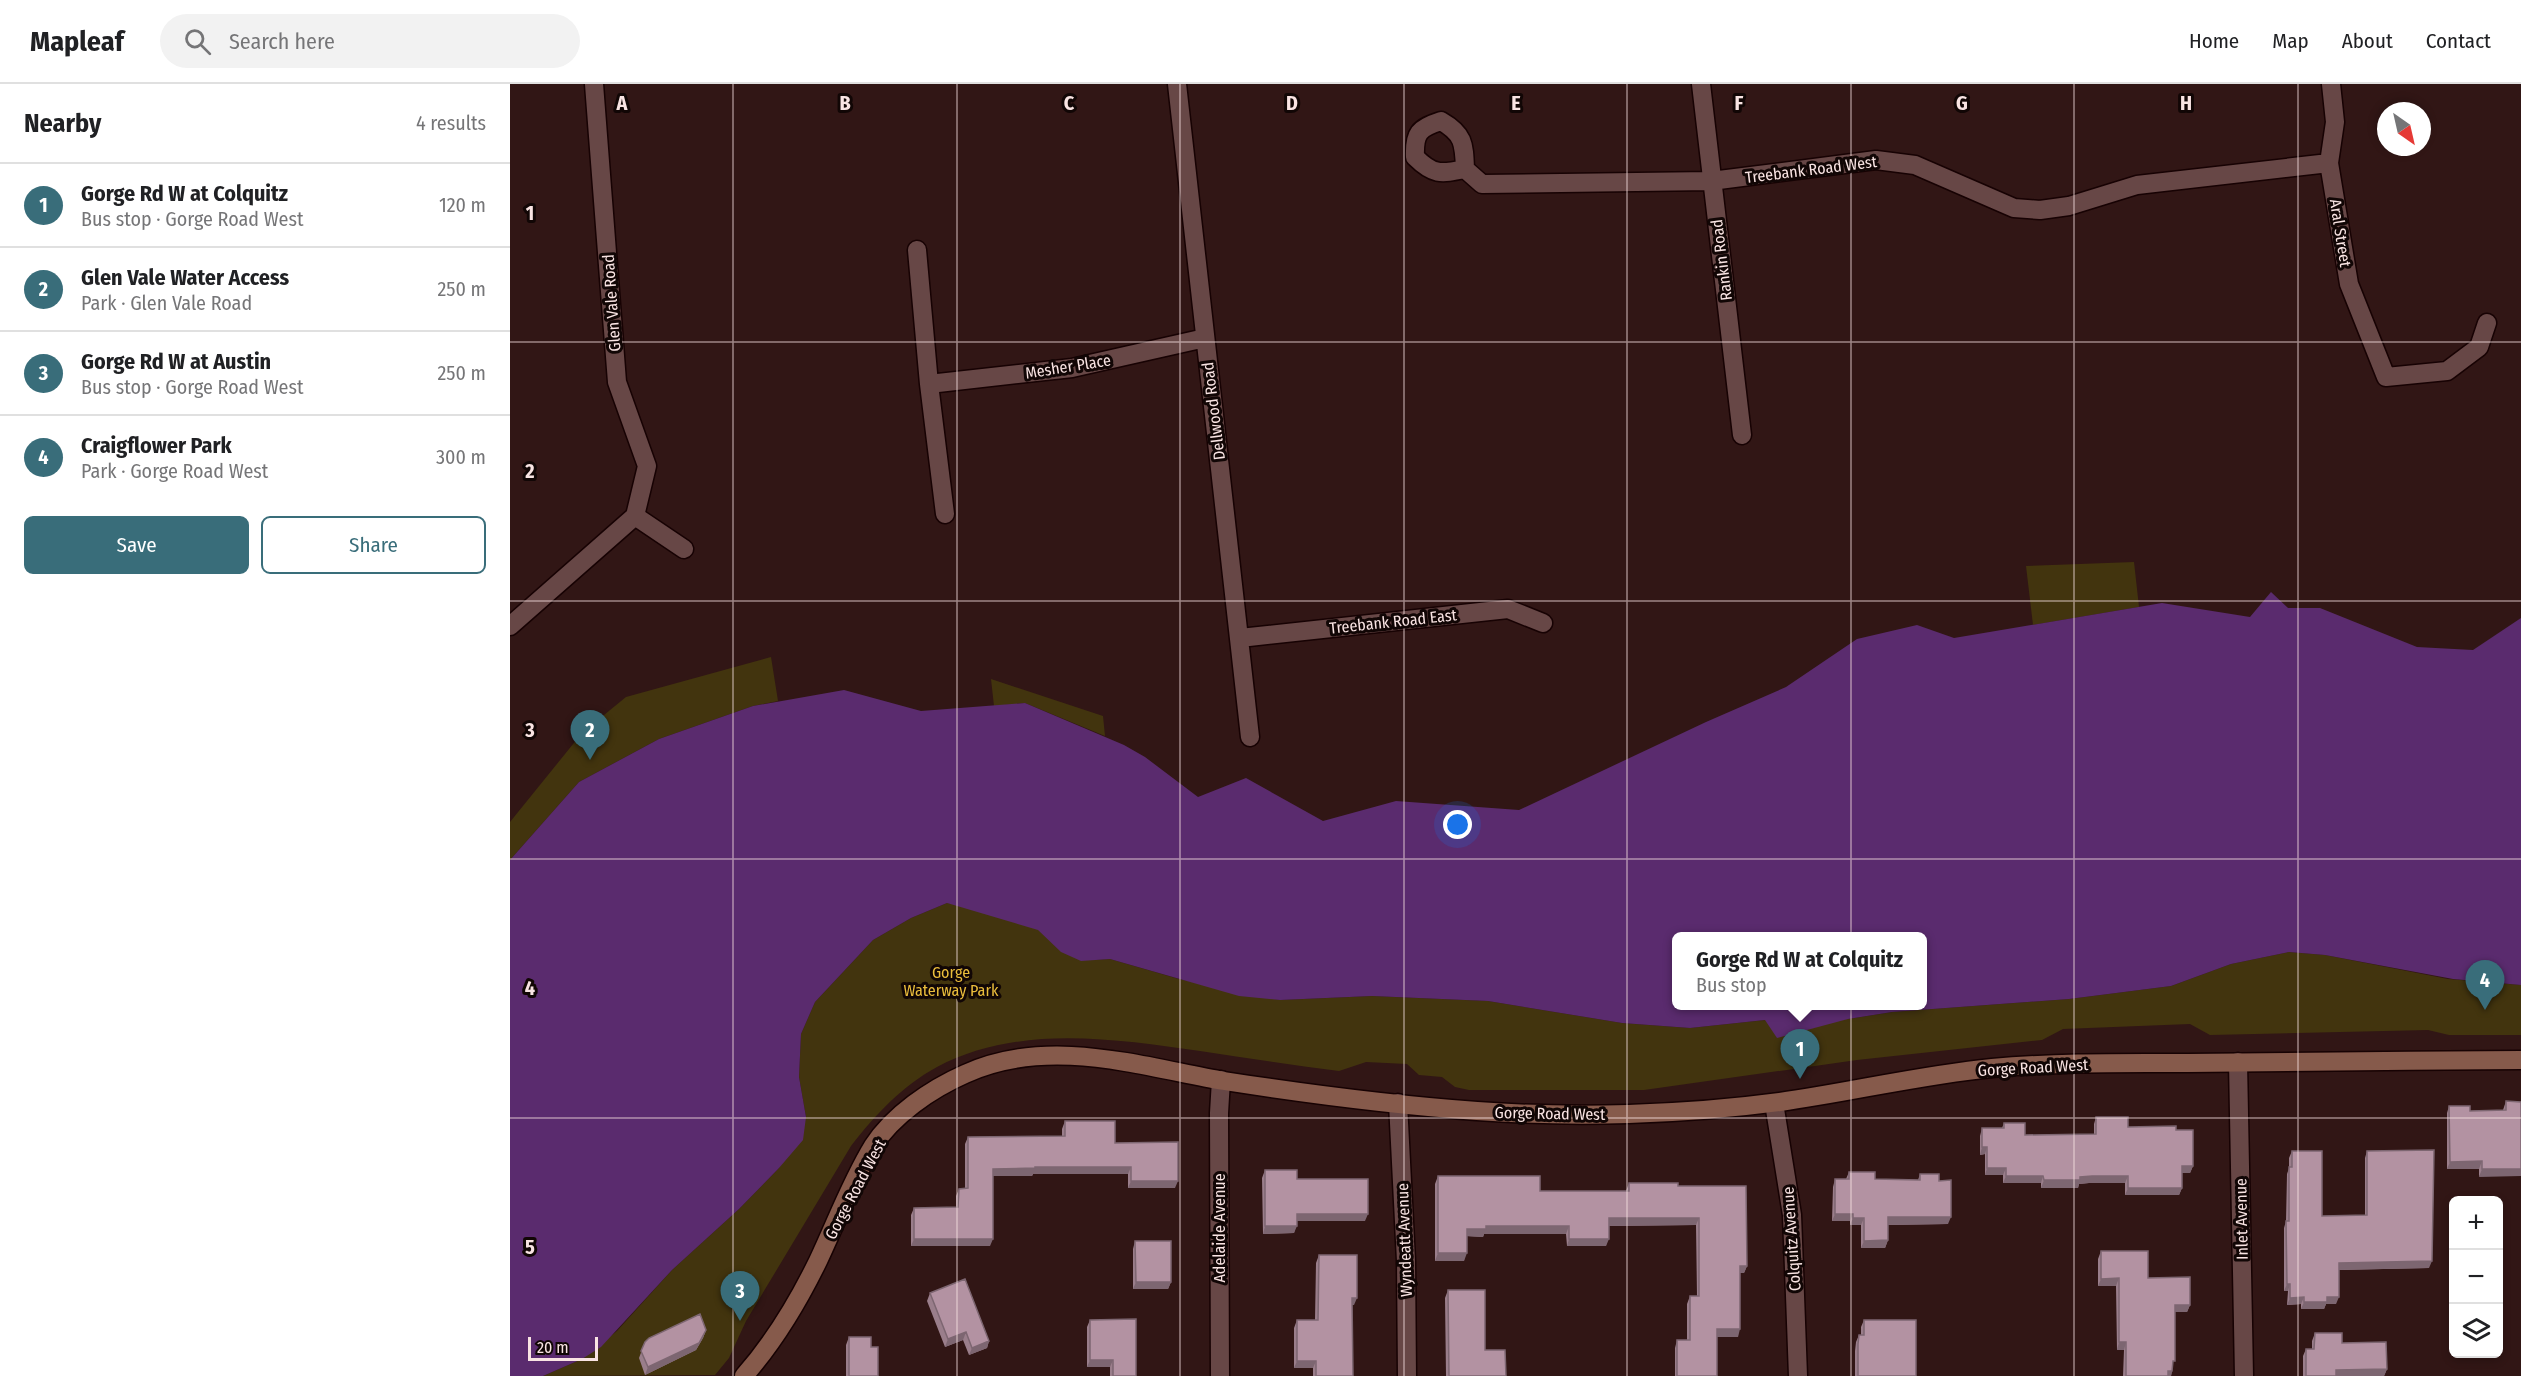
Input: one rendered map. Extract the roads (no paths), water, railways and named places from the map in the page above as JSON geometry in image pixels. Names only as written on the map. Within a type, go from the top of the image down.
[{"type":"main road","name":"Gorge Road West","points":[[744,1376],[764,1353],[783,1324],[817,1263],[874,1144],[912,1106],[943,1086],[989,1065],[1016,1059],[1052,1056],[1129,1062],[1221,1080],[1398,1103],[1480,1111],[1597,1114],[1774,1103],[1993,1068],[2073,1064],[2521,1060]]},
{"type":"street","name":"Glen Vale Road","points":[[594,84],[617,382],[647,466],[635,516]]},
{"type":"street","name":"Dellwood Road","points":[[1177,84],[1250,737]]},
{"type":"street","name":"Rankin Road","points":[[1701,84],[1742,435]]},
{"type":"street","name":"Aral Street","points":[[2331,84],[2335,122],[2329,163],[2349,284],[2386,377],[2447,371],[2479,347],[2487,323]]},
{"type":"street","name":"Treebank Road West","points":[[1465,169],[1482,184],[1711,181],[1876,159],[1893,160],[1915,165],[2014,208],[2040,210],[2069,206],[2137,185],[2329,163]]},
{"type":"street","points":[[916,250],[945,514]]},
{"type":"street","name":"Mesher Place","points":[[929,384],[1072,368],[1205,338]]},
{"type":"street","points":[[510,626],[635,516],[684,549]]},
{"type":"street","name":"Treebank Road East","points":[[1240,638],[1508,609],[1543,623]]},
{"type":"street","name":"Inlet Avenue","points":[[2238,1062],[2244,1376]]},
{"type":"street","name":"Adelaide Avenue","points":[[1220,1376],[1219,1113],[1221,1080]]},
{"type":"street","name":"Wyndeatt Avenue","points":[[1398,1103],[1407,1261],[1407,1376]]},
{"type":"street","name":"Colquitz Avenue","points":[[1774,1103],[1792,1215],[1798,1376]]},
{"type":"place","name":"Glen Vale Water Access","points":[[590,760]]},
{"type":"place","name":"Craigflower Park","points":[[2485,1010]]},
{"type":"place","name":"Gorge Rd W at Colquitz","points":[[1800,1079]]},
{"type":"place","name":"Gorge Rd W at Austin","points":[[740,1321]]},
{"type":"park label","name":"Gorge Waterway Park","points":[[951,981]]}]
